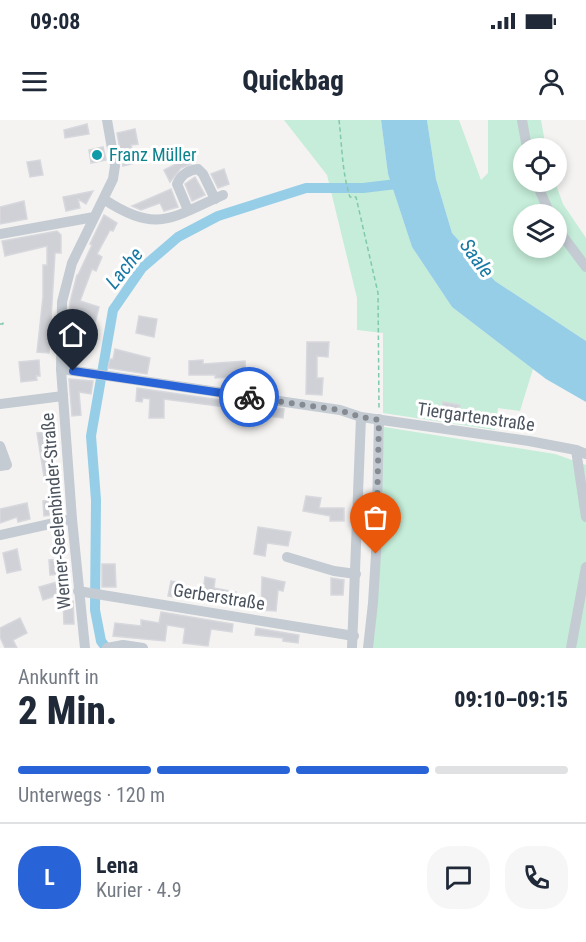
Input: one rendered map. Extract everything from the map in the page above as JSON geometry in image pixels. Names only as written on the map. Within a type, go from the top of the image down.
[{"type":"street","name":"Werner-Seelenbinder-Straße","points":[[85,648],[82,592],[72,519],[61,369],[62,302],[72,263],[113,180],[115,166],[107,120]]},
{"type":"street","points":[[522,120],[525,138]]},
{"type":"street","points":[[105,200],[132,216],[154,221],[170,218],[219,197],[198,169],[180,177],[177,184],[188,210]]},
{"type":"street","points":[[0,234],[94,217]]},
{"type":"street","points":[[567,242],[586,267]]},
{"type":"street","name":"Tiergartenstraße","points":[[61,369],[339,410],[361,417],[529,441],[581,452]]},
{"type":"street","points":[[0,405],[63,396]]},
{"type":"street","points":[[353,642],[361,417]]},
{"type":"street","points":[[368,648],[376,554],[379,420]]},
{"type":"street","points":[[0,446],[7,465],[0,466]]},
{"type":"street","points":[[581,452],[586,517]]},
{"type":"street","points":[[0,535],[72,519]]},
{"type":"street","points":[[287,557],[334,571],[356,574]]},
{"type":"street","points":[[571,648],[586,567]]},
{"type":"street","name":"Gerberstraße","points":[[82,592],[353,642]]},
{"type":"street","points":[[109,647],[123,645],[142,648]]},
{"type":"path","points":[[339,120],[345,168],[344,180],[350,197],[356,197],[378,293],[379,420]]},
{"type":"path","points":[[0,324],[3,324],[2,320]]},
{"type":"green space","points":[[284,120],[381,120],[388,174],[412,247],[452,307],[533,369],[520,411],[498,408],[495,430],[383,413],[383,333],[357,330],[357,298],[327,175]]},
{"type":"green space","points":[[427,120],[459,120],[481,180],[488,173],[488,120],[541,120],[544,138],[513,138],[513,192],[559,192],[563,204],[513,204],[513,258],[567,258],[567,210],[586,238],[586,341],[495,281],[452,233],[436,179]]},
{"type":"green space","points":[[384,427],[555,454],[586,465],[586,648],[371,648],[374,638]]},
{"type":"water","points":[[381,120],[427,120],[436,179],[452,233],[495,281],[586,341],[586,402],[546,379],[452,307],[412,247],[388,174]]},
{"type":"building","points":[[87,124],[89,134],[65,138],[64,130]]},
{"type":"building","points":[[135,129],[138,144],[131,145],[135,163],[123,166],[117,133]]},
{"type":"building","name":"Franz Müller","points":[[103,147],[106,160],[91,163],[89,150]]},
{"type":"building","points":[[193,155],[196,162],[181,168],[170,182],[164,170]]},
{"type":"building","points":[[40,160],[43,175],[30,177],[27,162]]},
{"type":"building","points":[[224,169],[229,184],[218,188],[211,174]]},
{"type":"building","points":[[195,177],[205,195],[192,201],[185,184]]},
{"type":"building","points":[[171,189],[178,207],[164,211],[160,203],[141,210],[132,206]]},
{"type":"building","points":[[93,191],[86,204],[78,199],[80,208],[66,211],[63,197]]},
{"type":"building","points":[[24,201],[27,219],[0,224],[0,207]]},
{"type":"building","points":[[104,215],[117,223],[113,231],[110,230],[97,254],[102,257],[96,271],[92,269],[80,301],[99,307],[95,323],[80,318],[78,342],[69,342],[70,302],[77,275]]},
{"type":"building","points":[[57,231],[61,235],[61,253],[55,253],[49,353],[37,352],[43,297],[43,265],[47,265],[47,246],[5,256],[2,241]]},
{"type":"building","points":[[139,316],[157,319],[154,337],[136,333]]},
{"type":"building","points":[[307,342],[329,342],[328,357],[317,356],[317,378],[323,378],[322,395],[306,394]]},
{"type":"building","points":[[115,349],[150,358],[147,374],[108,368]]},
{"type":"building","points":[[39,360],[40,376],[36,376],[37,380],[21,382],[19,362]]},
{"type":"building","points":[[203,360],[203,364],[245,361],[246,379],[215,378],[215,375],[189,375],[189,361]]},
{"type":"building","points":[[69,379],[93,381],[91,394],[79,392],[81,415],[72,416]]},
{"type":"building","points":[[137,388],[248,404],[248,410],[164,399],[164,418],[149,418],[150,399],[143,398],[142,402],[136,401]]},
{"type":"building","points":[[443,402],[460,405],[458,417],[441,414]]},
{"type":"building","points":[[255,405],[284,409],[283,418],[253,414]]},
{"type":"building","points":[[51,432],[56,482],[45,483],[37,433]]},
{"type":"building","points":[[306,496],[321,498],[319,508],[344,508],[344,521],[330,521],[330,516],[303,511]]},
{"type":"building","points":[[59,500],[60,514],[44,516],[43,501]]},
{"type":"building","points":[[27,503],[30,519],[18,522],[17,517],[0,523],[0,509]]},
{"type":"building","points":[[258,527],[291,532],[288,546],[267,543],[265,556],[254,554]]},
{"type":"building","points":[[17,549],[21,570],[7,573],[3,553]]},
{"type":"building","points":[[62,559],[63,574],[50,575],[49,560]]},
{"type":"building","points":[[102,564],[115,564],[116,587],[102,587]]},
{"type":"building","points":[[205,577],[215,579],[214,588],[236,592],[234,604],[202,597]]},
{"type":"building","points":[[262,577],[285,582],[283,591],[278,590],[276,611],[261,610]]},
{"type":"building","points":[[331,578],[344,580],[343,595],[331,595]]},
{"type":"building","points":[[171,581],[183,583],[180,598],[168,596]]},
{"type":"building","points":[[57,582],[61,594],[43,600],[39,587]]},
{"type":"building","points":[[63,601],[73,601],[74,624],[64,624]]},
{"type":"building","points":[[161,612],[233,624],[232,632],[211,629],[208,646],[183,643],[185,628],[167,625],[165,641],[113,636],[115,623],[141,626],[141,620],[159,623]]},
{"type":"building","points":[[20,618],[27,633],[13,640],[17,648],[5,648],[0,637],[0,628]]},
{"type":"building","points":[[256,628],[299,635],[298,643],[283,641],[283,638],[255,635]]},
{"type":"waterway","name":"Lache","points":[[106,648],[101,641],[95,610],[96,500],[91,436],[113,310],[142,268],[178,237],[218,216],[306,188],[363,188],[405,183]]},
{"type":"way so far","points":[[249,397],[339,410],[379,420],[380,459],[376,508],[376,554]]},
{"type":"place","name":"Franz Müller","points":[[97,155]]},
{"type":"route","points":[[73,371],[249,397]]},
{"type":"water label","name":"Saale","points":[[477,258]]}]
